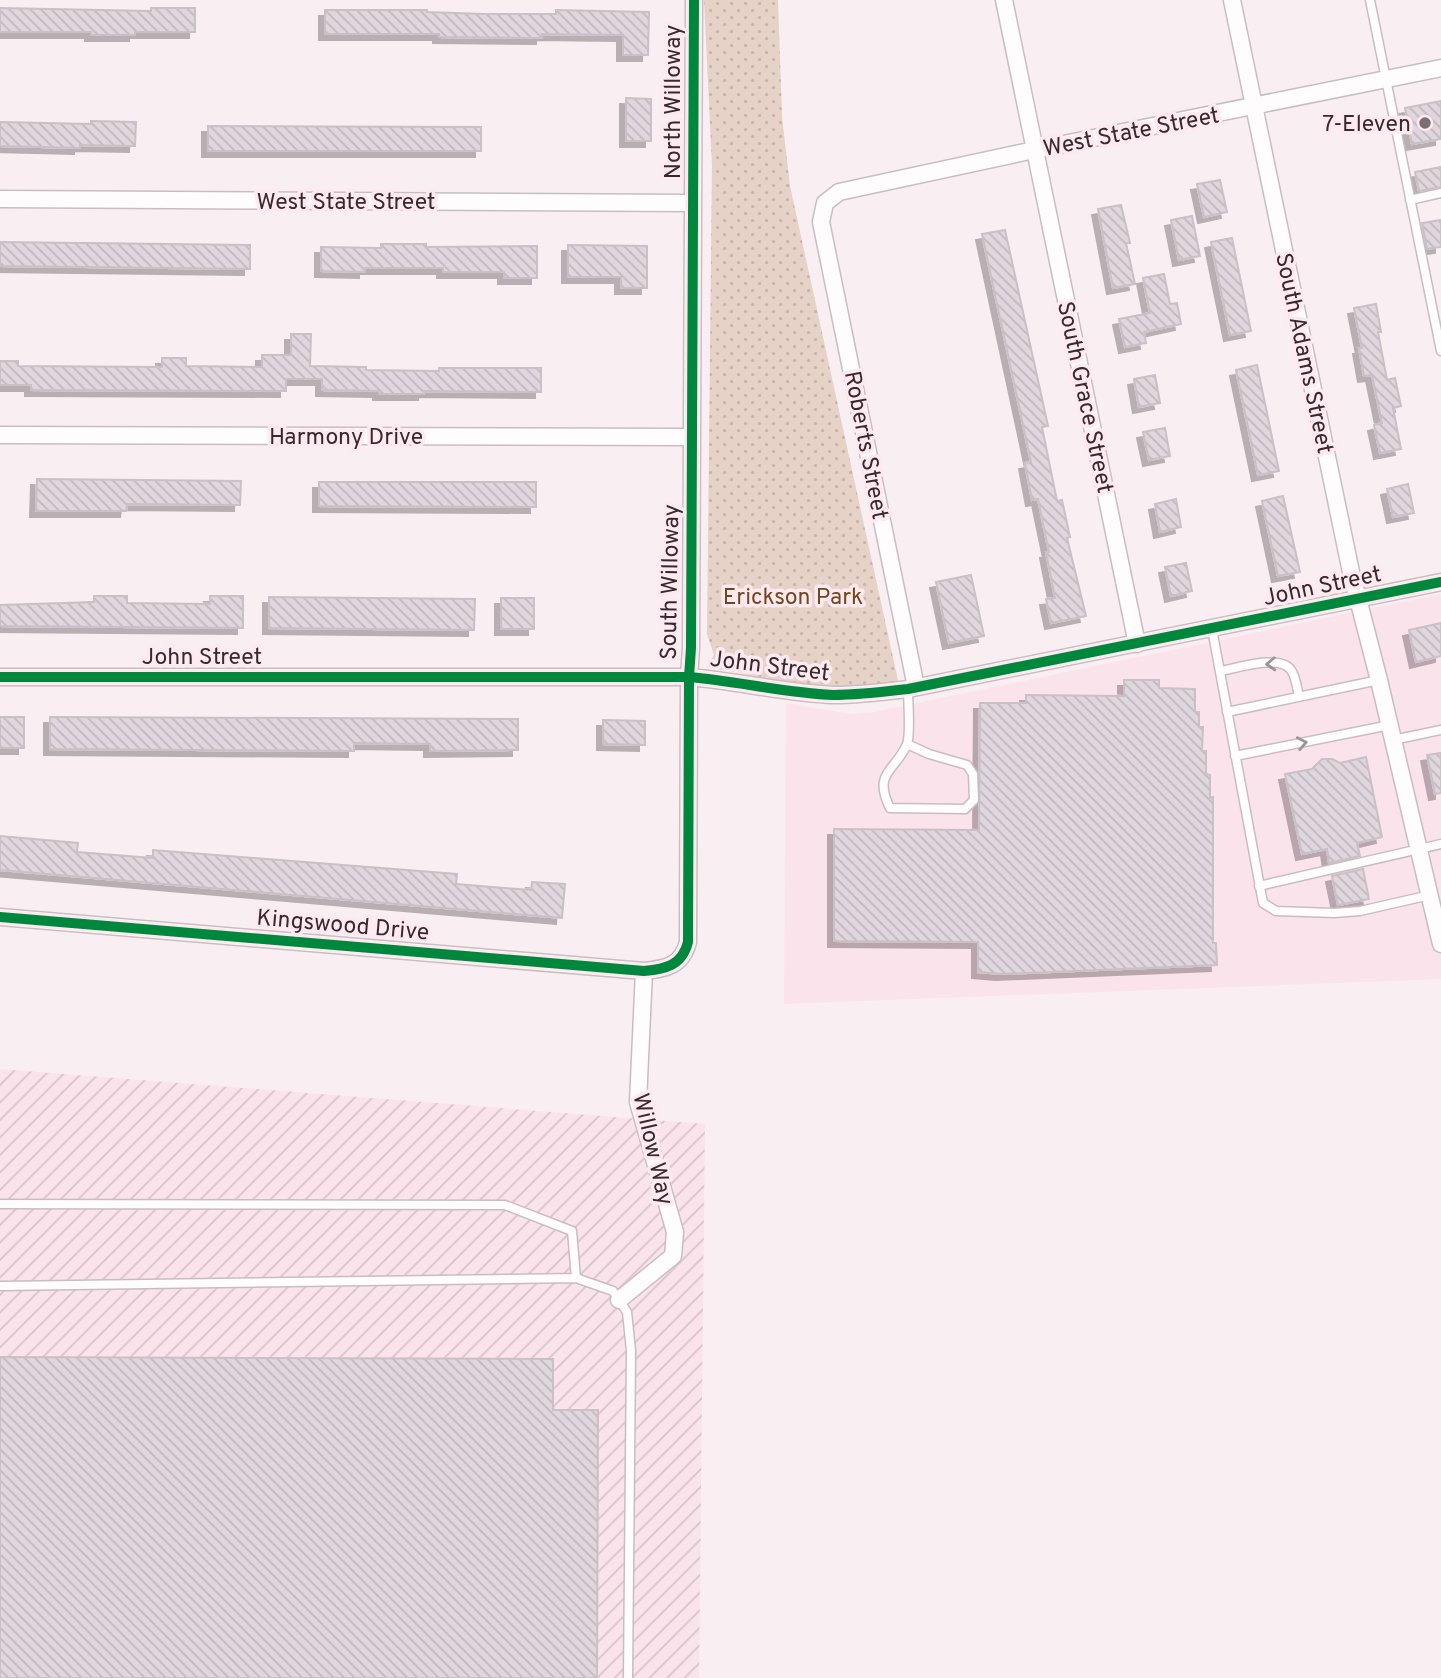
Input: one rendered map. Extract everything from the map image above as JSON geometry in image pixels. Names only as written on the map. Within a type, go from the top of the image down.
[{"type":"street","name":"North Willoway","points":[[693,203],[694,0]]},
{"type":"street","name":"South Grace Street","points":[[1004,0],[1136,643]]},
{"type":"street","name":"South Adams Street","points":[[1232,0],[1351,572],[1392,732],[1441,944]]},
{"type":"street","name":"West State Street","points":[[825,203],[839,192],[1441,68]]},
{"type":"street","name":"West State Street","points":[[0,199],[693,203]]},
{"type":"street","name":"South Willoway","points":[[680,959],[688,942],[693,203]]},
{"type":"street","name":"Roberts Street","points":[[825,203],[821,222],[912,688]]},
{"type":"street","name":"Harmony Drive","points":[[0,435],[691,438]]},
{"type":"street","name":"John Street","points":[[0,677],[689,677],[830,695],[860,695],[912,688],[1441,582]]},
{"type":"street","name":"Kingswood Drive","points":[[0,917],[644,971],[664,969],[680,959]]},
{"type":"street","name":"Willow Way","points":[[619,1300],[673,1256],[675,1232],[638,1102],[644,971]]},
{"type":"lane","points":[[1370,0],[1441,351]]},
{"type":"lane","points":[[1410,200],[1441,193]]},
{"type":"lane","points":[[1212,629],[1263,903],[1276,911],[1360,911],[1430,895]]},
{"type":"lane","points":[[1220,671],[1271,662],[1282,663],[1294,674],[1299,697]]},
{"type":"lane","points":[[1227,712],[1379,680]]},
{"type":"lane","points":[[907,744],[929,754],[967,765],[973,774],[974,800],[965,809],[890,808],[884,796],[885,775],[907,744],[912,688]]},
{"type":"lane","points":[[1235,756],[1392,732],[1441,730]]},
{"type":"lane","points":[[1259,886],[1441,844]]},
{"type":"lane","points":[[0,1204],[505,1205],[572,1231],[576,1278]]},
{"type":"lane","points":[[0,1286],[576,1278],[613,1291],[627,1312],[631,1352],[628,1678]]},
{"type":"shaded area","points":[[1441,594],[1441,979],[784,1004],[786,703],[851,714],[874,712]]},
{"type":"shaded area","points":[[0,1069],[705,1124],[699,1678],[0,1678]]},
{"type":"green space","name":"Erickson Park","points":[[704,0],[778,0],[782,117],[790,186],[899,685],[828,690],[707,667],[714,655],[707,634],[712,165]]},
{"type":"building","points":[[0,8],[151,11],[151,8],[195,8],[195,32],[91,35],[91,32],[0,32]]},
{"type":"building","points":[[325,10],[427,10],[484,14],[556,14],[556,10],[649,12],[648,55],[623,55],[623,35],[542,34],[542,38],[439,37],[439,34],[325,34]]},
{"type":"building","points":[[626,98],[651,99],[651,141],[626,141]]},
{"type":"building","name":"7-Eleven","points":[[1441,101],[1441,139],[1412,144],[1405,108]]},
{"type":"building","points":[[91,121],[136,122],[135,146],[0,146],[0,122],[91,124]]},
{"type":"building","points":[[208,126],[481,127],[481,151],[208,151]]},
{"type":"building","points":[[1441,167],[1441,187],[1419,191],[1415,172]]},
{"type":"building","points":[[1220,180],[1227,212],[1204,217],[1197,184]]},
{"type":"building","points":[[1121,205],[1130,243],[1126,243],[1135,284],[1113,288],[1098,209]]},
{"type":"building","points":[[1192,216],[1200,256],[1179,260],[1171,220]]},
{"type":"building","points":[[1441,220],[1441,247],[1427,249],[1422,223]]},
{"type":"building","points":[[1005,230],[1048,426],[1042,427],[1057,501],[1062,500],[1070,537],[1067,538],[1086,616],[1051,623],[1046,599],[1055,598],[1046,552],[1049,552],[1038,499],[1032,500],[1025,463],[1031,462],[982,234]]},
{"type":"building","points":[[1232,238],[1251,331],[1230,335],[1211,242]]},
{"type":"building","points":[[0,242],[250,245],[250,269],[0,266]]},
{"type":"building","points":[[381,244],[426,244],[426,247],[537,246],[537,278],[504,278],[504,272],[443,272],[443,268],[321,271],[321,247],[381,248]]},
{"type":"building","points":[[568,245],[647,246],[647,288],[621,288],[621,277],[568,277]]},
{"type":"building","points":[[1164,274],[1170,304],[1177,303],[1181,324],[1144,332],[1146,343],[1125,347],[1119,319],[1150,313],[1143,278]]},
{"type":"building","points":[[1376,304],[1387,380],[1395,378],[1401,406],[1393,408],[1401,449],[1380,453],[1374,425],[1382,423],[1372,375],[1364,376],[1354,308]]},
{"type":"building","points":[[291,334],[311,334],[310,366],[439,371],[439,368],[541,368],[541,392],[424,391],[424,394],[379,394],[379,391],[322,390],[322,379],[286,379],[286,391],[31,390],[31,385],[0,385],[0,361],[18,361],[18,366],[162,367],[162,358],[186,358],[186,366],[262,367],[262,355],[291,355]]},
{"type":"building","points":[[1257,365],[1279,471],[1258,475],[1236,370]]},
{"type":"building","points":[[1155,375],[1160,403],[1139,407],[1134,379]]},
{"type":"building","points":[[1165,428],[1170,456],[1149,460],[1143,432]]},
{"type":"building","points":[[37,479],[241,481],[240,505],[127,504],[126,511],[36,511]]},
{"type":"building","points":[[319,482],[536,482],[536,507],[319,506]]},
{"type":"building","points":[[1408,484],[1414,513],[1393,517],[1387,489]]},
{"type":"building","points":[[1283,496],[1300,572],[1278,576],[1262,501]]},
{"type":"building","points":[[1176,499],[1181,527],[1160,532],[1155,504]]},
{"type":"building","points":[[1186,563],[1192,591],[1171,596],[1165,567]]},
{"type":"building","points":[[971,575],[984,636],[949,643],[936,582]]},
{"type":"building","points":[[94,596],[127,596],[127,603],[210,604],[210,596],[243,596],[243,628],[0,626],[0,605],[94,602]]},
{"type":"building","points":[[269,597],[475,599],[474,630],[269,628]]},
{"type":"building","points":[[501,598],[534,598],[534,629],[501,629]]},
{"type":"building","points":[[1441,623],[1441,656],[1416,662],[1409,630]]},
{"type":"building","points":[[1124,680],[1159,680],[1159,688],[1195,689],[1195,712],[1199,712],[1199,727],[1203,727],[1202,751],[1206,751],[1206,774],[1210,775],[1210,798],[1213,797],[1213,943],[1216,943],[1217,965],[1002,974],[978,972],[978,942],[834,941],[834,829],[979,830],[980,703],[1026,703],[1026,695],[1124,696]]},
{"type":"building","points":[[0,717],[24,717],[24,748],[0,748]]},
{"type":"building","points":[[50,717],[518,719],[518,750],[430,751],[430,744],[354,743],[354,751],[50,749]]},
{"type":"building","points":[[603,720],[645,721],[645,745],[603,744]]},
{"type":"building","points":[[1441,753],[1441,793],[1435,794],[1427,755]]},
{"type":"building","points":[[1366,757],[1382,837],[1357,843],[1360,856],[1329,863],[1327,849],[1302,854],[1285,774],[1312,769],[1322,759],[1332,759],[1340,763]]},
{"type":"building","points":[[0,836],[78,843],[77,852],[153,858],[153,850],[457,874],[456,884],[531,890],[532,882],[565,884],[562,918],[0,870]]},
{"type":"building","points":[[1363,869],[1369,899],[1338,905],[1332,876]]},
{"type":"building","points":[[0,1357],[553,1359],[553,1410],[598,1410],[597,1678],[0,1678]]},
{"type":"cycle path","points":[[0,917],[644,971],[672,965],[682,956],[688,942],[694,0]]},
{"type":"cycle path","points":[[0,677],[689,677],[815,694],[862,694],[908,689],[1441,582]]},
{"type":"place","name":"7-Eleven","points":[[1425,123]]}]
